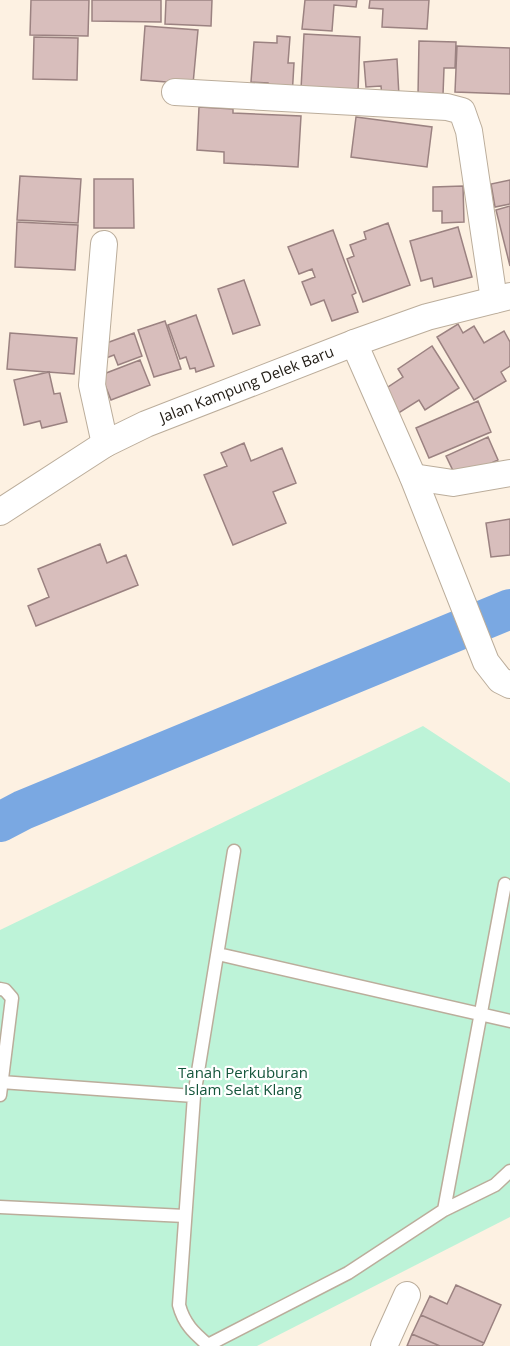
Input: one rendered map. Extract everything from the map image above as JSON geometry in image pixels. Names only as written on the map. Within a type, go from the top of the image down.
[{"type":"street","points":[[175,92],[447,107],[462,111],[469,131],[502,298]]},
{"type":"street","points":[[104,244],[92,385],[105,444]]},
{"type":"street","name":"Jalan Kampung Delek Baru","points":[[0,512],[105,444],[146,424],[427,317],[502,298]]},
{"type":"street","points":[[354,343],[413,477],[486,662],[500,680],[510,685]]},
{"type":"street","points":[[413,477],[453,483],[510,473]]},
{"type":"street","points":[[384,1346],[407,1295]]},
{"type":"lane","points":[[234,851],[194,1096],[179,1305],[182,1317],[191,1331],[207,1346],[348,1273],[444,1210],[495,1185],[510,1171]]},
{"type":"lane","points":[[444,1210],[505,884]]},
{"type":"lane","points":[[218,954],[510,1021]]},
{"type":"lane","points":[[0,989],[5,990],[12,998],[0,1095]]},
{"type":"lane","points":[[1,1082],[194,1096]]},
{"type":"lane","points":[[0,1207],[185,1216]]},
{"type":"green space","name":"Tanah Perkuburan Islam Selat Klang","points":[[423,726],[510,783],[510,1217],[257,1346],[0,1346],[0,930]]},
{"type":"building","points":[[31,0],[89,0],[88,36],[30,35]]},
{"type":"building","points":[[92,0],[161,0],[161,22],[92,21]]},
{"type":"building","points":[[166,0],[212,0],[211,26],[165,24]]},
{"type":"building","points":[[305,0],[357,0],[356,7],[334,5],[332,31],[302,29]]},
{"type":"building","points":[[370,0],[429,0],[427,29],[382,27],[383,9],[369,8]]},
{"type":"building","points":[[145,26],[198,30],[193,84],[141,80]]},
{"type":"building","points":[[304,34],[360,37],[358,92],[301,89]]},
{"type":"building","points":[[277,36],[290,37],[288,63],[294,63],[292,97],[268,95],[268,83],[251,82],[254,42],[277,43]]},
{"type":"building","points":[[34,37],[78,38],[77,80],[33,79]]},
{"type":"building","points":[[419,41],[456,42],[455,68],[444,68],[443,95],[418,95]]},
{"type":"building","points":[[457,46],[510,48],[510,94],[455,92]]},
{"type":"building","points":[[397,59],[399,96],[382,97],[381,86],[366,87],[364,62]]},
{"type":"building","points":[[199,107],[233,109],[233,113],[301,116],[298,167],[224,163],[224,152],[197,150]]},
{"type":"building","points":[[356,117],[432,127],[427,167],[351,157]]},
{"type":"building","points":[[20,176],[81,179],[78,223],[17,220]]},
{"type":"building","points":[[94,179],[133,179],[134,228],[94,228]]},
{"type":"building","points":[[510,180],[510,204],[495,207],[491,184]]},
{"type":"building","points":[[463,186],[464,222],[442,223],[442,211],[433,211],[433,187]]},
{"type":"building","points":[[510,206],[510,266],[496,210]]},
{"type":"building","points":[[17,222],[78,225],[75,270],[15,267]]},
{"type":"building","points":[[388,223],[410,285],[363,302],[347,259],[354,256],[350,245],[366,239],[364,232]]},
{"type":"building","points":[[458,227],[472,277],[434,287],[432,278],[421,281],[410,241]]},
{"type":"building","points":[[333,230],[356,293],[352,295],[358,312],[332,321],[324,300],[311,305],[302,282],[315,277],[312,269],[299,274],[288,247]]},
{"type":"building","points":[[244,280],[260,325],[233,334],[218,289]]},
{"type":"building","points":[[196,315],[214,366],[196,372],[195,368],[190,369],[186,357],[180,359],[168,325]]},
{"type":"building","points":[[165,321],[181,369],[154,377],[138,330]]},
{"type":"building","points":[[458,324],[463,333],[474,326],[484,343],[504,331],[510,342],[510,366],[501,372],[506,381],[474,400],[437,337]]},
{"type":"building","points":[[10,333],[77,338],[74,374],[7,369]]},
{"type":"building","points":[[134,333],[142,356],[118,365],[114,355],[106,358],[101,345]]},
{"type":"building","points":[[432,346],[459,388],[425,410],[419,400],[397,414],[382,391],[403,377],[398,369]]},
{"type":"building","points":[[140,360],[150,385],[111,400],[101,375]]},
{"type":"building","points":[[49,372],[54,394],[60,393],[67,422],[42,428],[40,421],[24,425],[14,380]]},
{"type":"building","points":[[478,401],[491,432],[429,458],[416,428]]},
{"type":"building","points":[[488,437],[498,460],[457,479],[446,456]]},
{"type":"building","points":[[244,443],[251,461],[282,448],[296,483],[273,492],[286,523],[233,545],[204,475],[227,466],[221,453]]},
{"type":"building","points":[[510,519],[510,555],[491,557],[486,523]]},
{"type":"building","points":[[100,544],[107,563],[126,555],[138,585],[36,626],[28,606],[49,597],[38,569]]},
{"type":"building","points":[[456,1285],[501,1305],[484,1343],[421,1315],[430,1296],[447,1304]]},
{"type":"building","points":[[421,1315],[484,1343],[482,1346],[440,1346],[412,1334]]},
{"type":"building","points":[[412,1334],[440,1346],[407,1346]]},
{"type":"waterway","points":[[0,822],[23,810],[510,609]]}]
